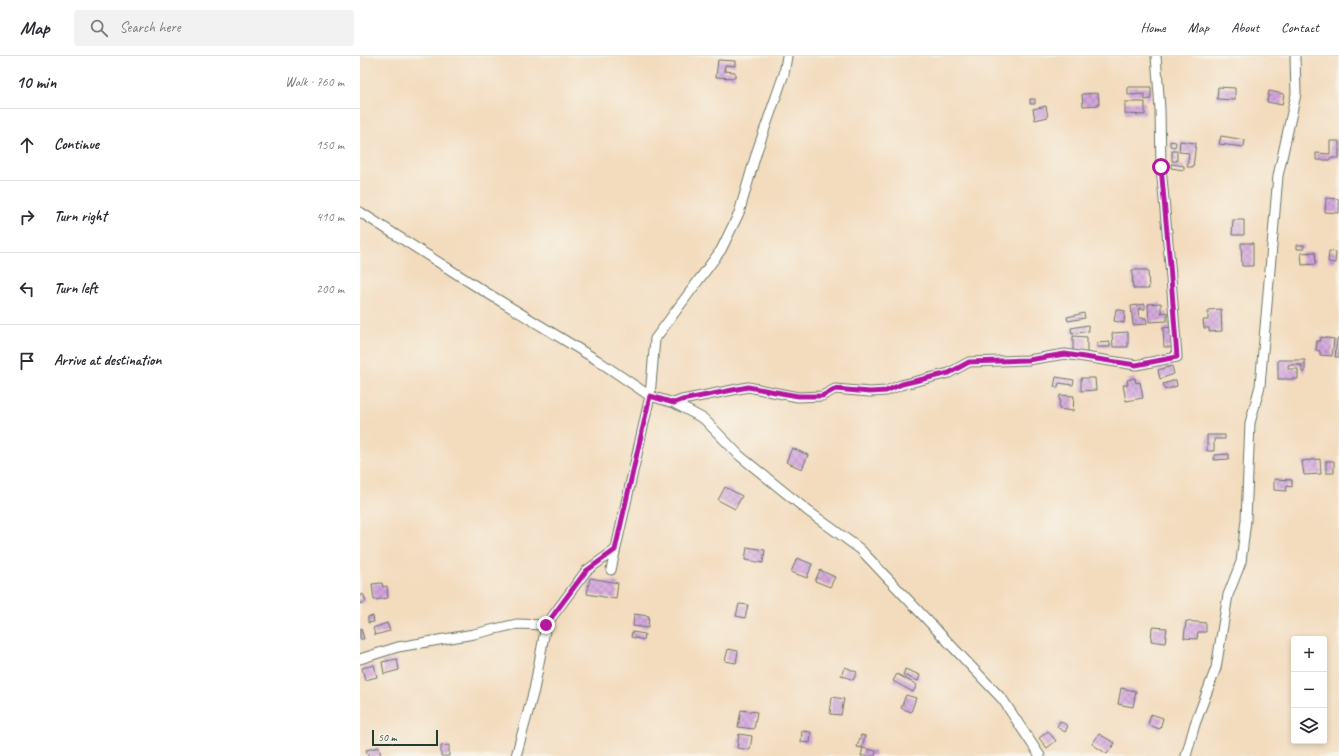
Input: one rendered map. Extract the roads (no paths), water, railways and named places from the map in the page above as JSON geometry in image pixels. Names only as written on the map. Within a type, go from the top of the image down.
[{"type":"street","points":[[611,570],[650,396],[655,339],[721,250],[738,213],[757,151],[784,74],[787,56]]},
{"type":"street","points":[[674,403],[682,400],[748,387],[798,396],[822,396],[835,389],[870,392],[886,391],[902,384],[949,373],[969,362],[1028,360],[1065,354],[1136,365],[1177,357],[1161,167],[1160,109],[1156,56]]},
{"type":"street","points":[[1186,756],[1195,724],[1216,668],[1228,595],[1241,562],[1246,520],[1250,423],[1260,386],[1278,176],[1296,94],[1295,56]]},
{"type":"street","points":[[360,212],[474,285],[597,360],[650,396],[674,403],[704,419],[740,456],[808,511],[860,549],[1003,700],[1040,756]]},
{"type":"street","points":[[516,756],[534,690],[546,625],[586,571],[615,550]]},
{"type":"street","points":[[360,659],[398,647],[474,634],[516,624],[546,625]]}]
